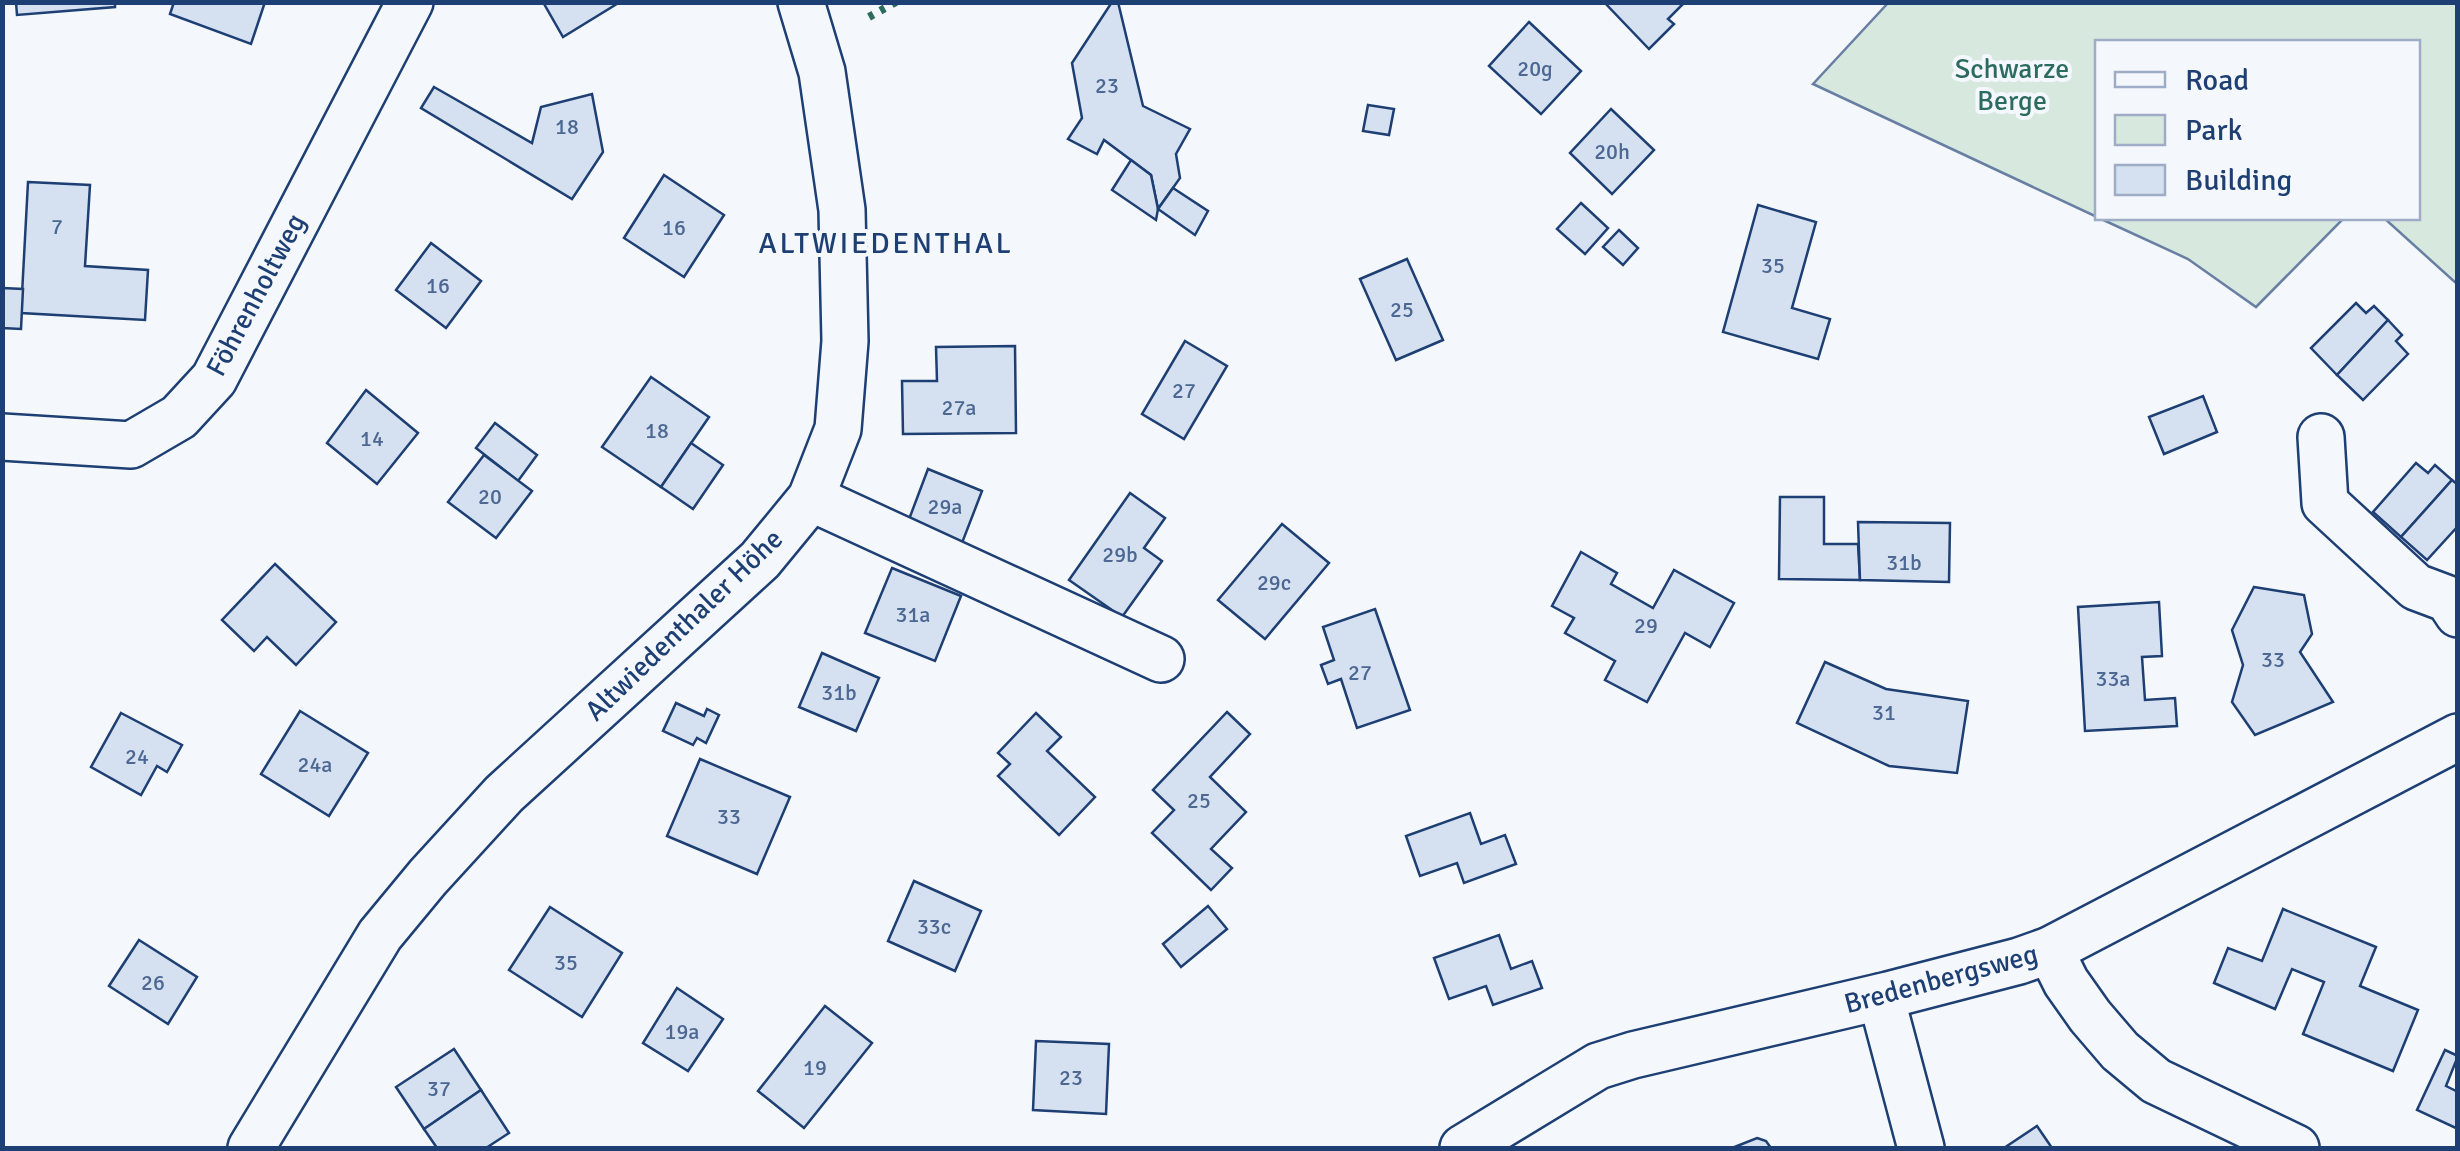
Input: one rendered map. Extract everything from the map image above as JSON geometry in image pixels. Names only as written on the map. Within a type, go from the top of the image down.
[{"type":"street","name":"Föhrenholtweg","points":[[2,437],[131,446],[179,418],[214,378],[410,2]]},
{"type":"street","name":"Altwiedenthaler Höhe","points":[[251,1148],[380,936],[428,877],[504,794],[760,560],[810,498],[838,429],[845,342],[842,210],[822,72],[801,2]]},
{"type":"street","points":[[2321,437],[2325,503],[2416,588],[2454,601]]},
{"type":"street","points":[[810,498],[1160,659]]},
{"type":"street","name":"Bredenbergsweg","points":[[1463,1148],[1598,1066],[1881,997],[2050,950],[2458,737]]},
{"type":"street","points":[[2050,950],[2090,1016],[2120,1050],[2156,1081],[2296,1148]]},
{"type":"street","points":[[1881,997],[1920,1148]]},
{"type":"green space","name":"Schwarze Berge","points":[[1889,2],[2457,3],[2457,284],[2386,220],[2420,220],[2420,40],[2095,40],[2095,216],[1813,84]]},
{"type":"green space","points":[[2103,220],[2342,220],[2256,307],[2188,259]]},
{"type":"building","points":[[16,2],[115,2],[115,7],[17,15]]},
{"type":"building","points":[[174,2],[265,2],[251,44],[170,14]]},
{"type":"building","points":[[543,2],[620,2],[563,37]]},
{"type":"building","points":[[1112,2],[1118,2],[1143,106],[1190,129],[1176,154],[1180,178],[1158,209],[1151,175],[1104,140],[1097,154],[1068,139],[1082,118],[1072,63]]},
{"type":"building","points":[[1604,2],[1685,2],[1668,19],[1674,24],[1649,49]]},
{"type":"building","points":[[1529,22],[1581,71],[1541,114],[1489,66]]},
{"type":"building","points":[[434,87],[532,143],[541,107],[592,94],[603,152],[572,199],[421,108]]},
{"type":"building","points":[[1368,105],[1394,109],[1389,135],[1363,131]]},
{"type":"building","points":[[1611,109],[1654,150],[1612,194],[1570,153]]},
{"type":"building","points":[[1131,160],[1151,175],[1158,209],[1156,220],[1112,190]]},
{"type":"building","points":[[664,175],[724,215],[684,277],[624,238]]},
{"type":"building","points":[[28,182],[90,185],[85,266],[148,270],[145,320],[21,313]]},
{"type":"building","points":[[1173,188],[1208,211],[1195,235],[1158,209]]},
{"type":"building","points":[[1581,203],[1608,228],[1585,254],[1557,229]]},
{"type":"building","points":[[1758,205],[1816,222],[1792,308],[1830,319],[1818,359],[1723,332]]},
{"type":"building","points":[[1619,230],[1638,248],[1623,265],[1603,247]]},
{"type":"building","points":[[431,243],[481,281],[446,328],[396,290]]},
{"type":"building","points":[[1407,259],[1443,340],[1396,360],[1360,279]]},
{"type":"building","points":[[2,288],[23,289],[21,329],[2,328]]},
{"type":"building","points":[[2356,303],[2366,313],[2374,306],[2388,320],[2337,375],[2311,348]]},
{"type":"building","points":[[2388,320],[2402,335],[2396,341],[2408,354],[2363,400],[2337,375]]},
{"type":"building","points":[[1185,341],[1227,366],[1184,439],[1142,414]]},
{"type":"building","points":[[1015,346],[1016,433],[903,434],[902,381],[937,381],[936,347]]},
{"type":"building","points":[[651,377],[709,417],[661,487],[602,447]]},
{"type":"building","points":[[366,390],[418,433],[377,484],[327,443]]},
{"type":"building","points":[[2203,396],[2217,432],[2164,454],[2149,417]]},
{"type":"building","points":[[495,423],[537,455],[518,481],[476,448]]},
{"type":"building","points":[[691,443],[723,465],[693,509],[661,487]]},
{"type":"building","points":[[484,455],[532,491],[496,538],[448,502]]},
{"type":"building","points":[[2416,463],[2428,473],[2435,465],[2452,480],[2401,537],[2373,512]]},
{"type":"building","points":[[928,469],[982,491],[962,543],[908,522]]},
{"type":"building","points":[[2452,480],[2458,485],[2458,526],[2427,560],[2401,537]]},
{"type":"building","points":[[1130,493],[1165,518],[1144,548],[1162,561],[1122,617],[1069,580]]},
{"type":"building","points":[[1780,497],[1824,497],[1824,544],[1858,544],[1860,580],[1779,579]]},
{"type":"building","points":[[1858,522],[1950,523],[1949,582],[1860,580]]},
{"type":"building","points":[[1282,524],[1329,563],[1265,639],[1218,600]]},
{"type":"building","points":[[1581,552],[1617,573],[1611,584],[1653,608],[1674,570],[1734,603],[1710,647],[1685,633],[1647,702],[1605,680],[1615,661],[1565,633],[1574,618],[1552,606]]},
{"type":"building","points":[[275,564],[336,622],[296,665],[267,637],[254,651],[222,620]]},
{"type":"building","points":[[892,568],[961,596],[935,661],[865,633]]},
{"type":"building","points":[[2254,587],[2304,595],[2312,634],[2300,652],[2333,702],[2255,735],[2232,702],[2243,665],[2232,630]]},
{"type":"building","points":[[2159,602],[2162,656],[2142,657],[2145,700],[2175,698],[2177,726],[2085,731],[2078,607]]},
{"type":"building","points":[[1375,609],[1410,710],[1357,728],[1341,679],[1328,684],[1321,665],[1334,660],[1323,627]]},
{"type":"building","points":[[822,653],[879,678],[856,731],[799,707]]},
{"type":"building","points":[[1825,662],[1886,689],[1968,701],[1957,773],[1889,766],[1797,723]]},
{"type":"building","points":[[676,703],[704,716],[707,709],[719,715],[706,743],[697,738],[693,745],[663,731]]},
{"type":"building","points":[[300,711],[368,753],[329,816],[261,774]]},
{"type":"building","points":[[1227,712],[1250,734],[1210,777],[1246,812],[1211,849],[1232,868],[1211,890],[1152,833],[1174,810],[1153,790]]},
{"type":"building","points":[[121,713],[182,745],[167,772],[157,766],[141,795],[91,767]]},
{"type":"building","points":[[1036,713],[1061,737],[1047,751],[1095,797],[1059,835],[998,776],[1010,764],[998,753]]},
{"type":"building","points":[[700,759],[790,797],[757,874],[667,836]]},
{"type":"building","points":[[1470,813],[1481,844],[1505,835],[1516,864],[1464,883],[1457,863],[1420,876],[1406,836]]},
{"type":"building","points":[[914,881],[981,911],[955,971],[888,941]]},
{"type":"building","points":[[1208,906],[1227,929],[1181,967],[1163,944]]},
{"type":"building","points":[[550,907],[622,953],[582,1017],[509,970]]},
{"type":"building","points":[[2283,909],[2376,947],[2360,986],[2418,1010],[2393,1071],[2303,1034],[2324,982],[2292,969],[2275,1009],[2214,983],[2228,948],[2262,961]]},
{"type":"building","points":[[1499,935],[1511,969],[1532,961],[1542,988],[1493,1005],[1486,986],[1449,999],[1434,958]]},
{"type":"building","points":[[139,940],[197,977],[168,1024],[109,986]]},
{"type":"building","points":[[677,988],[723,1019],[688,1071],[643,1043]]},
{"type":"building","points":[[825,1006],[872,1043],[804,1128],[758,1091]]},
{"type":"building","points":[[1036,1041],[1109,1044],[1106,1114],[1033,1110]]},
{"type":"building","points":[[454,1049],[481,1090],[424,1129],[396,1087]]},
{"type":"building","points":[[2445,1050],[2458,1056],[2446,1086],[2458,1092],[2458,1129],[2417,1110]]},
{"type":"building","points":[[481,1090],[509,1133],[486,1148],[437,1148],[424,1129]]},
{"type":"building","points":[[2037,1126],[2052,1148],[2004,1148]]},
{"type":"building","points":[[1757,1138],[1771,1148],[1732,1148]]},
{"type":"hedge","points":[[869,17],[896,2]]},
{"type":"district","name":"ALTWIEDENTHAL","points":[[886,243]]}]
